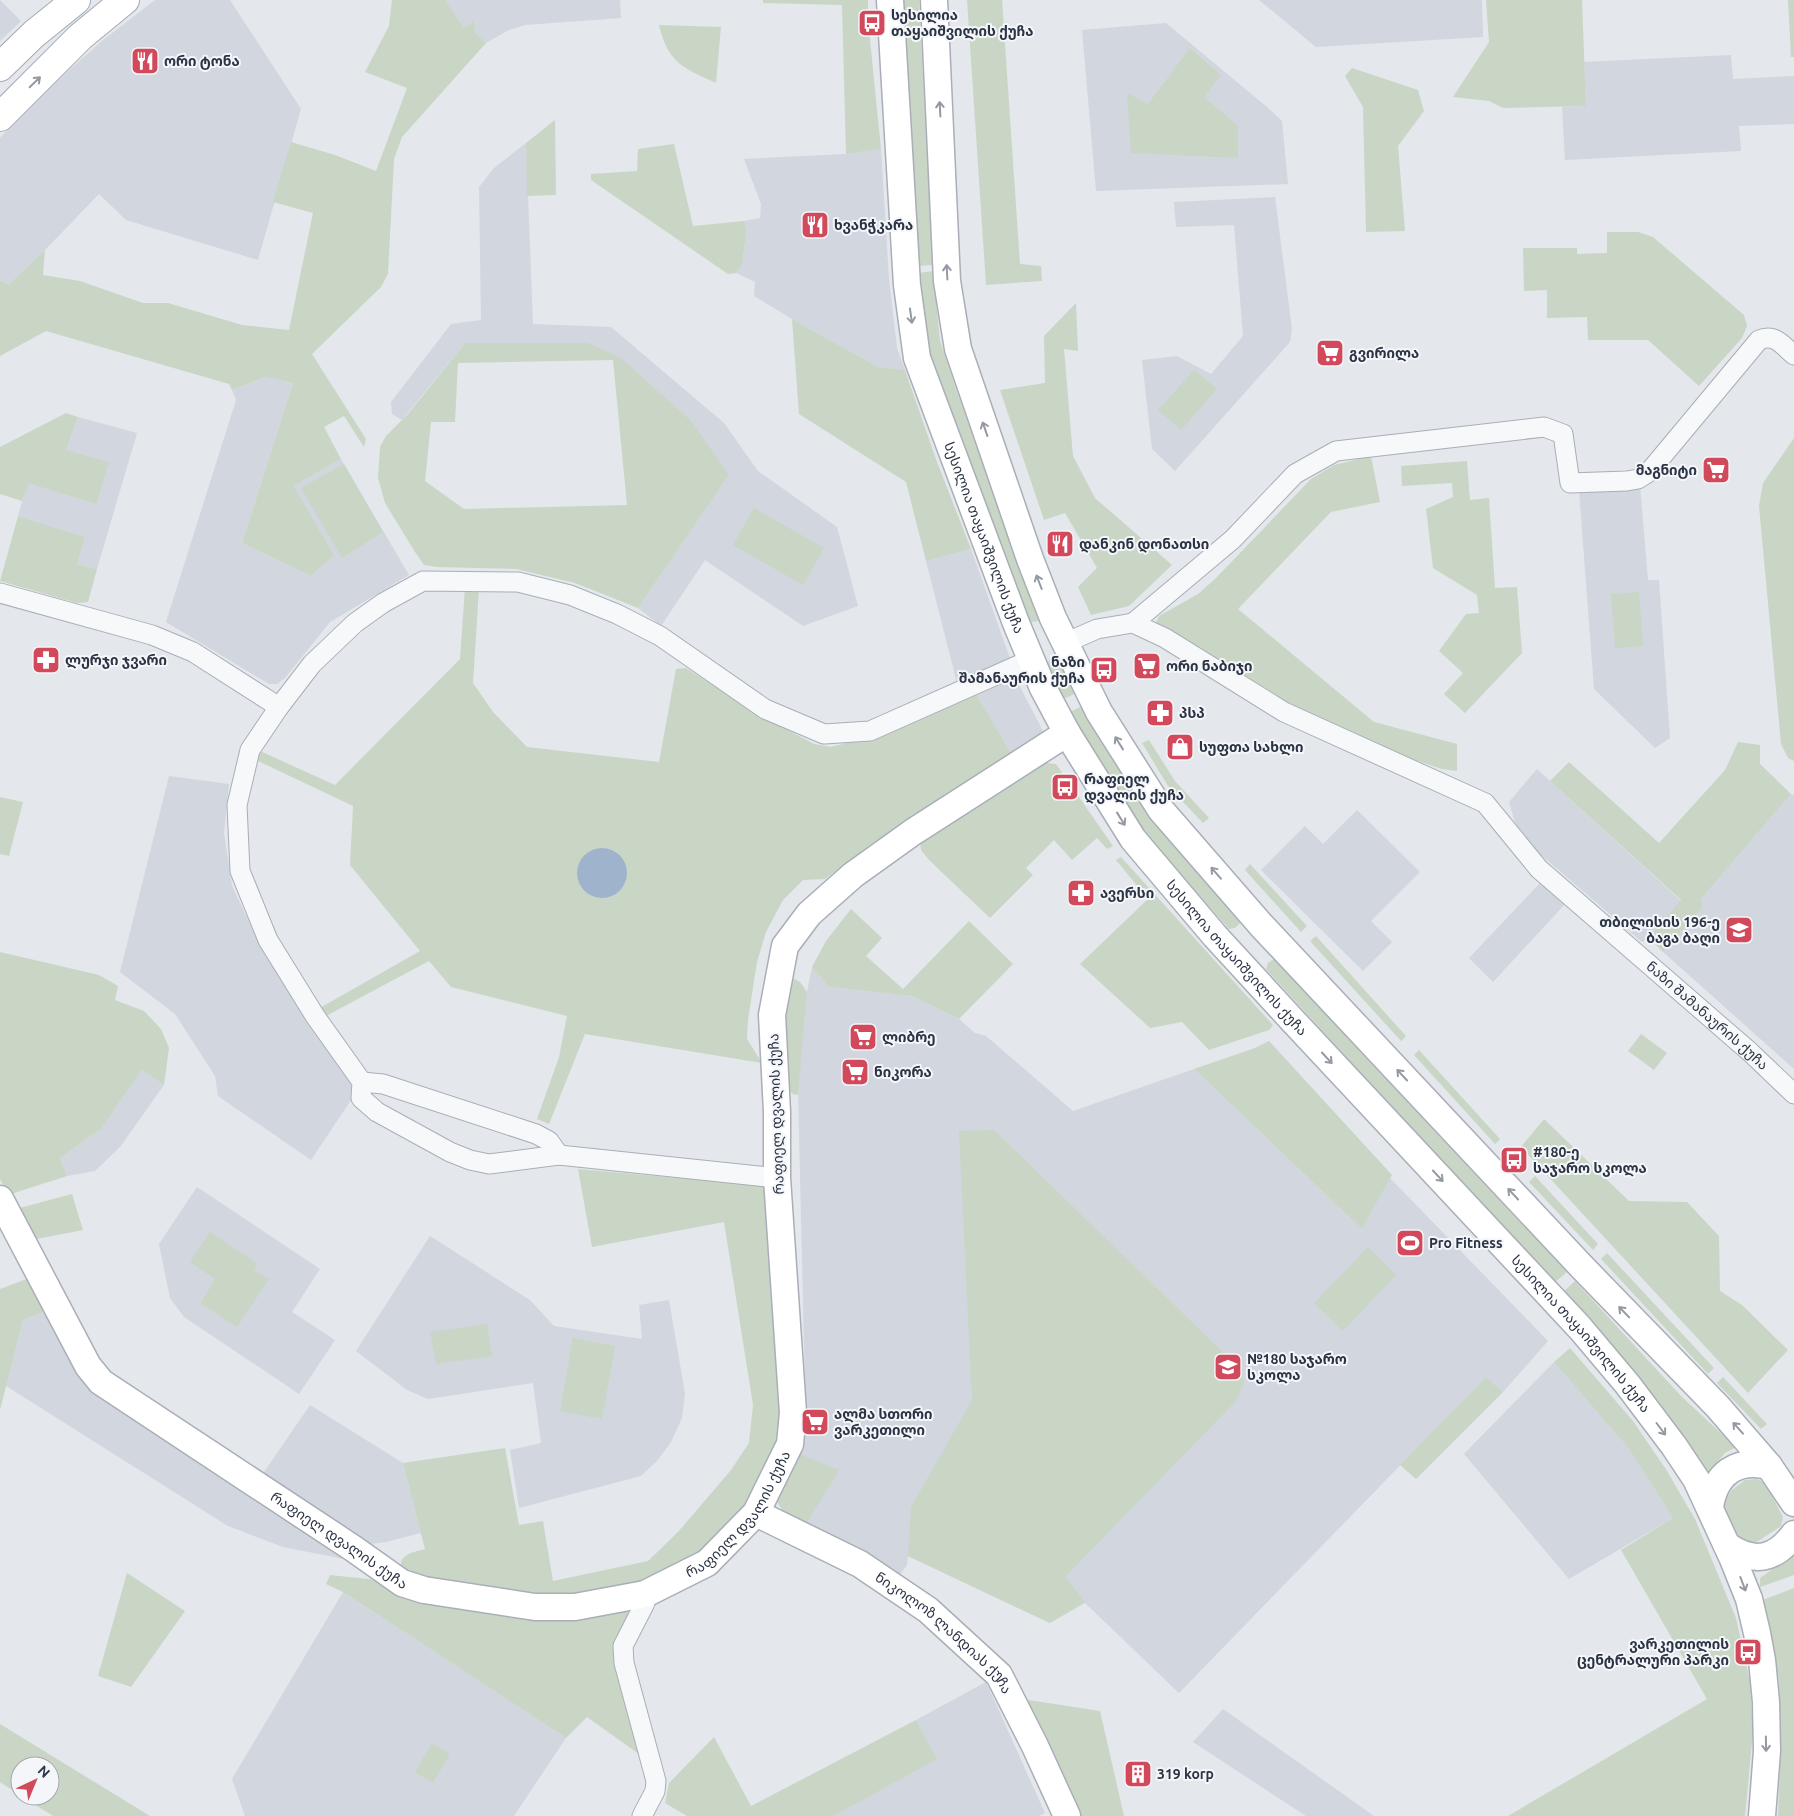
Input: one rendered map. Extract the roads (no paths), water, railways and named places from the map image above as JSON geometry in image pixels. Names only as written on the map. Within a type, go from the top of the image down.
[{"type":"main road","points":[[0,66],[34,34],[76,0]]},
{"type":"main road","points":[[0,117],[80,37],[125,0]]},
{"type":"main road","name":"სესილია თაყაიშვილის ქუჩა","points":[[890,0],[907,285],[918,358],[1030,660],[1067,733],[1133,839],[1215,936],[1580,1328],[1628,1385],[1674,1446],[1696,1479],[1729,1547],[1749,1599],[1762,1660],[1766,1702],[1767,1751],[1762,1816]]},
{"type":"main road","points":[[934,0],[948,281],[958,349],[1030,559],[1053,618],[1099,712],[1161,810],[1248,910],[1594,1281],[1718,1406],[1769,1466],[1793,1499]]},
{"type":"main road","points":[[1016,624],[1030,633],[1038,633],[1046,628],[1053,618]]},
{"type":"main road","points":[[1030,660],[1065,643]]},
{"type":"main road","name":"რაფიელ დვალის ქუჩა","points":[[0,1199],[88,1366],[101,1382],[354,1549],[402,1583],[424,1590],[535,1607],[575,1607],[645,1594],[707,1564],[756,1513],[790,1444],[793,1413],[777,1178],[777,1112],[772,1015],[785,946],[809,914],[853,874],[913,832],[1067,733]]},
{"type":"main road","points":[[1215,936],[1228,942],[1236,943],[1244,940],[1251,926],[1248,910]]},
{"type":"main road","points":[[1255,979],[1257,967],[1267,954],[1275,951],[1287,952]]},
{"type":"main road","points":[[1710,1507],[1717,1483],[1726,1473],[1747,1463],[1769,1466]]},
{"type":"main road","name":"ნიკოლოზ ლანდიას ქუჩა","points":[[756,1513],[860,1564],[928,1610],[999,1675],[1035,1746],[1067,1816]]},
{"type":"main road","points":[[1729,1547],[1740,1554],[1757,1558],[1772,1555],[1785,1546],[1794,1534]]},
{"type":"street","points":[[1065,643],[1097,628],[1133,623],[1233,540],[1295,474],[1336,451],[1544,426],[1563,434],[1570,483],[1638,479],[1649,472],[1759,340],[1773,337],[1794,355]]},
{"type":"street","points":[[777,1178],[559,1155],[489,1164],[470,1160],[450,1152],[377,1112],[361,1098],[362,1082],[315,1016],[268,940],[240,871],[236,805],[250,750],[279,707],[312,664],[354,623],[423,581],[518,582],[570,595],[617,614],[660,636],[765,709],[824,734],[870,731],[1030,660]]},
{"type":"street","points":[[0,593],[152,635],[193,652],[279,707]]},
{"type":"street","name":"ნაზი შამანაურის ქუჩა","points":[[1133,623],[1165,638],[1284,712],[1486,803],[1540,869],[1750,1052],[1794,1094]]},
{"type":"street","points":[[362,1082],[383,1084],[536,1134],[549,1141],[559,1155]]},
{"type":"street","points":[[642,1816],[655,1791],[656,1781],[624,1663],[624,1646],[645,1603],[645,1594]]},
{"type":"water","points":[[602,848],[620,855],[627,873],[620,891],[602,898],[584,891],[577,873],[584,855]]},
{"type":"place","name":"სესილია თაყაიშვილის ქუჩა","points":[[872,23]]},
{"type":"place","name":"ორი ტონა","points":[[145,61]]},
{"type":"place","name":"ხვანჭკარა","points":[[815,225]]},
{"type":"place","name":"გვირილა","points":[[1330,353]]},
{"type":"place","name":"მაგნიტი","points":[[1716,470]]},
{"type":"place","name":"დანკინ დონათსი","points":[[1060,544]]},
{"type":"place","name":"ლურჯი ჯვარი","points":[[46,660]]},
{"type":"place","name":"ორი ნაბიჯი","points":[[1147,666]]},
{"type":"place","name":"ნაზი შამანაურის ქუჩა","points":[[1104,670]]},
{"type":"place","name":"პსპ","points":[[1160,713]]},
{"type":"place","name":"სუფთა სახლი","points":[[1180,747]]},
{"type":"place","name":"რაფიელ დვალის ქუჩა","points":[[1065,787]]},
{"type":"place","name":"ავერსი","points":[[1081,893]]},
{"type":"place","name":"თბილისის 196-ე ბაგა ბაღი","points":[[1739,930]]},
{"type":"place","name":"ლიბრე","points":[[863,1037]]},
{"type":"place","name":"ნიკორა","points":[[855,1072]]},
{"type":"place","name":"#180-ე საჯარო სკოლა","points":[[1514,1160]]},
{"type":"place","name":"Pro Fitness","points":[[1410,1243]]},
{"type":"place","name":"№180 საჯარო სკოლა","points":[[1228,1367]]},
{"type":"place","name":"ალმა სთორი ვარკეთილი","points":[[815,1422]]},
{"type":"place","name":"ვარკეთილის ცენტრალური პარკი","points":[[1748,1652]]},
{"type":"place","name":"319 korp","points":[[1138,1774]]}]
